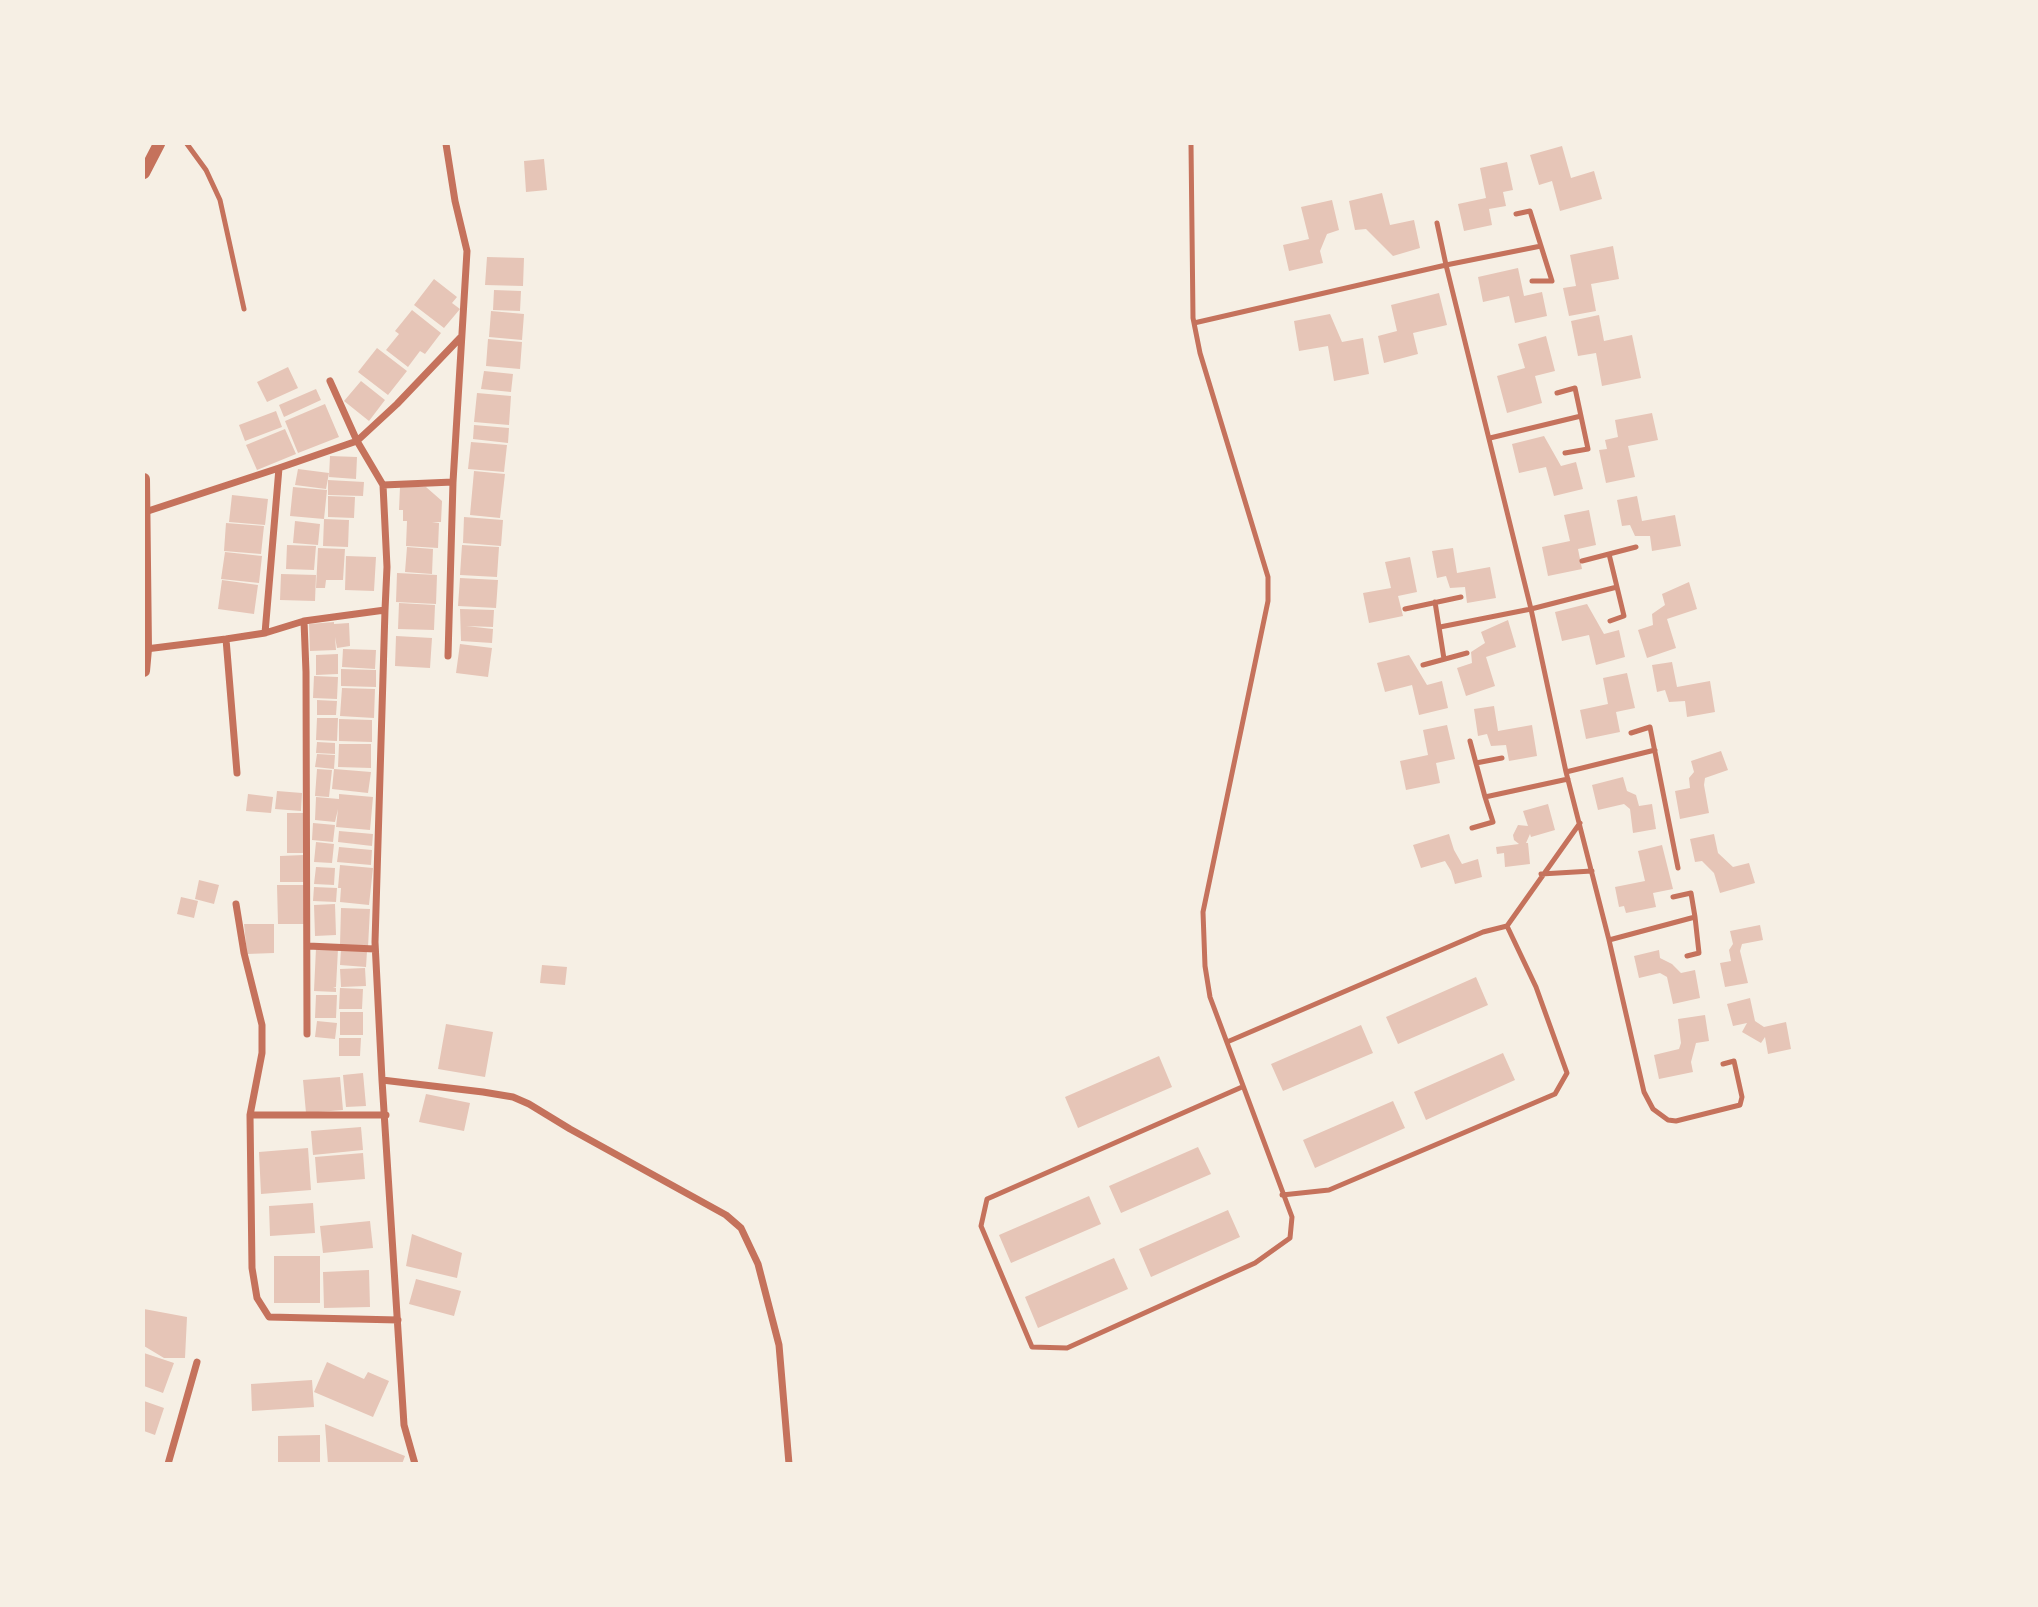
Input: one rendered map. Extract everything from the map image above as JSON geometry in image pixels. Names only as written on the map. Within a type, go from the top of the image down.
[{"type":"street","points":[[144,173],[159,144]]},
{"type":"street","points":[[446,144],[455,201],[467,251],[453,482],[448,656]]},
{"type":"street","points":[[145,512],[357,441],[397,404],[460,338]]},
{"type":"street","points":[[330,381],[357,441],[383,485],[387,568],[375,949],[404,1425],[415,1464]]},
{"type":"street","points":[[265,633],[279,468]]},
{"type":"street","points":[[383,485],[453,482]]},
{"type":"street","points":[[144,487],[144,671]]},
{"type":"street","points":[[146,649],[265,633],[304,621],[385,610]]},
{"type":"street","points":[[304,621],[307,1034]]},
{"type":"street","points":[[226,639],[237,773]]},
{"type":"street","points":[[236,904],[244,953],[262,1025],[262,1052],[250,1115],[252,1268],[257,1298],[268,1317],[398,1320]]},
{"type":"street","points":[[308,946],[375,949]]},
{"type":"street","points":[[382,1080],[513,1097],[726,1215],[741,1228],[758,1264],[779,1345],[789,1464]]},
{"type":"street","points":[[250,1115],[386,1115]]},
{"type":"street","points":[[168,1464],[197,1362]]},
{"type":"lane","points":[[187,144],[206,170],[220,200],[244,309]]},
{"type":"lane","points":[[1191,144],[1194,323],[1200,353],[1268,577],[1268,601],[1203,912],[1205,965],[1210,997],[1292,1217],[1290,1238],[1255,1263],[1067,1348],[1032,1347],[981,1226],[986,1199],[1242,1087]]},
{"type":"lane","points":[[1516,214],[1531,211],[1552,281],[1532,281]]},
{"type":"lane","points":[[1437,223],[1644,1092],[1653,1109],[1676,1121],[1740,1105],[1742,1097],[1734,1061],[1723,1064]]},
{"type":"lane","points":[[1194,323],[1541,246]]},
{"type":"lane","points":[[1557,393],[1575,388],[1588,449],[1565,453]]},
{"type":"lane","points":[[1490,438],[1581,416]]},
{"type":"lane","points":[[1582,561],[1636,547]]},
{"type":"lane","points":[[1609,554],[1625,616],[1610,621]]},
{"type":"lane","points":[[1440,627],[1531,609],[1617,587]]},
{"type":"lane","points":[[1405,609],[1461,597]]},
{"type":"lane","points":[[1435,602],[1444,659]]},
{"type":"lane","points":[[1423,665],[1467,653]]},
{"type":"lane","points":[[1631,733],[1650,727],[1678,868]]},
{"type":"lane","points":[[1470,741],[1493,822],[1472,828]]},
{"type":"lane","points":[[1485,797],[1655,750]]},
{"type":"lane","points":[[1476,764],[1502,758]]},
{"type":"lane","points":[[1227,1042],[1483,932],[1507,926],[1541,874],[1580,823]]},
{"type":"lane","points":[[1541,874],[1592,871]]},
{"type":"lane","points":[[1673,897],[1691,893],[1699,953],[1687,956]]},
{"type":"lane","points":[[1609,940],[1695,917]]},
{"type":"lane","points":[[1283,1195],[1329,1190],[1555,1094],[1567,1073],[1536,987],[1507,926]]},
{"type":"building","points":[[1562,146],[1571,178],[1594,171],[1602,199],[1560,211],[1552,181],[1539,185],[1530,155]]},
{"type":"building","points":[[544,159],[547,190],[526,192],[524,161]]},
{"type":"building","points":[[1507,162],[1513,190],[1503,192],[1506,206],[1489,209],[1492,225],[1464,231],[1458,204],[1486,198],[1480,168]]},
{"type":"building","points":[[1382,193],[1390,225],[1414,220],[1420,248],[1393,256],[1366,229],[1355,230],[1349,201]]},
{"type":"building","points":[[1332,200],[1339,230],[1327,234],[1320,251],[1323,263],[1289,271],[1283,245],[1309,239],[1301,207]]},
{"type":"building","points":[[1613,246],[1619,279],[1591,284],[1596,311],[1569,316],[1563,288],[1576,286],[1570,255]]},
{"type":"building","points":[[487,257],[524,258],[523,286],[485,285]]},
{"type":"building","points":[[1518,268],[1524,296],[1542,292],[1547,316],[1515,323],[1509,296],[1483,302],[1478,277]]},
{"type":"building","points":[[434,279],[457,297],[452,303],[460,309],[444,328],[414,305]]},
{"type":"building","points":[[494,290],[521,291],[520,311],[493,310]]},
{"type":"building","points":[[1439,293],[1447,325],[1413,333],[1418,354],[1384,363],[1378,336],[1397,331],[1391,305]]},
{"type":"building","points":[[412,310],[441,333],[425,354],[420,351],[408,367],[386,350],[399,334],[395,331]]},
{"type":"building","points":[[491,311],[524,314],[522,340],[489,337]]},
{"type":"building","points":[[1330,314],[1342,342],[1363,338],[1369,374],[1334,381],[1328,346],[1299,351],[1294,321]]},
{"type":"building","points":[[1599,315],[1604,341],[1632,335],[1641,378],[1602,386],[1596,353],[1578,356],[1571,321]]},
{"type":"building","points":[[1546,336],[1555,371],[1535,376],[1542,403],[1507,413],[1497,376],[1525,368],[1518,344]]},
{"type":"building","points":[[488,339],[522,342],[520,369],[486,366]]},
{"type":"building","points":[[377,348],[407,371],[388,395],[358,372]]},
{"type":"building","points":[[288,367],[298,388],[267,402],[257,382]]},
{"type":"building","points":[[484,371],[513,374],[511,392],[481,389]]},
{"type":"building","points":[[361,381],[385,400],[369,421],[344,401]]},
{"type":"building","points":[[316,389],[321,400],[284,417],[279,405]]},
{"type":"building","points":[[477,393],[511,396],[509,425],[474,422]]},
{"type":"building","points":[[325,404],[339,437],[298,453],[285,421]]},
{"type":"building","points":[[276,411],[282,427],[245,441],[239,425]]},
{"type":"building","points":[[1652,413],[1658,440],[1628,446],[1635,477],[1606,483],[1599,450],[1607,449],[1605,440],[1618,437],[1615,420]]},
{"type":"building","points":[[474,425],[509,428],[508,443],[473,439]]},
{"type":"building","points":[[285,429],[296,454],[257,470],[246,445]]},
{"type":"building","points":[[1544,436],[1561,466],[1576,462],[1583,489],[1554,496],[1546,467],[1519,473],[1512,444]]},
{"type":"building","points":[[471,442],[507,445],[504,472],[468,469]]},
{"type":"building","points":[[330,456],[357,457],[356,479],[329,477]]},
{"type":"building","points":[[298,469],[329,473],[326,489],[295,485]]},
{"type":"building","points":[[474,471],[505,474],[500,518],[470,515]]},
{"type":"building","points":[[328,480],[364,482],[363,496],[328,495]]},
{"type":"building","points":[[293,487],[327,490],[324,519],[290,516]]},
{"type":"building","points":[[400,487],[426,487],[442,501],[441,522],[432,522],[439,523],[438,548],[406,546],[407,521],[403,521],[403,510],[399,510]]},
{"type":"building","points":[[232,495],[268,499],[265,525],[229,522]]},
{"type":"building","points":[[328,496],[355,497],[354,518],[328,517]]},
{"type":"building","points":[[1637,496],[1642,521],[1675,515],[1681,546],[1652,551],[1650,536],[1635,536],[1630,525],[1622,526],[1617,500]]},
{"type":"building","points":[[1589,510],[1596,545],[1578,549],[1582,569],[1548,576],[1542,547],[1570,541],[1564,515]]},
{"type":"building","points":[[464,517],[503,520],[501,546],[463,543]]},
{"type":"building","points":[[324,519],[349,520],[348,547],[323,546]]},
{"type":"building","points":[[295,521],[320,524],[318,545],[293,543]]},
{"type":"building","points":[[226,523],[264,526],[261,554],[224,551]]},
{"type":"building","points":[[287,545],[316,546],[314,570],[286,569]]},
{"type":"building","points":[[462,545],[499,547],[497,577],[460,575]]},
{"type":"building","points":[[407,547],[433,549],[432,574],[405,572]]},
{"type":"building","points":[[318,548],[345,549],[343,580],[326,580],[325,588],[316,588]]},
{"type":"building","points":[[1453,548],[1457,573],[1490,567],[1496,598],[1467,603],[1465,587],[1450,588],[1446,576],[1437,578],[1432,551]]},
{"type":"building","points":[[225,552],[262,556],[259,583],[221,579]]},
{"type":"building","points":[[346,556],[376,557],[374,591],[345,590]]},
{"type":"building","points":[[1410,557],[1417,592],[1398,596],[1403,616],[1369,623],[1363,593],[1391,588],[1385,562]]},
{"type":"building","points":[[397,573],[437,575],[436,604],[396,602]]},
{"type":"building","points":[[281,574],[316,575],[315,601],[280,600]]},
{"type":"building","points":[[460,578],[498,580],[496,608],[458,606]]},
{"type":"building","points":[[222,580],[258,585],[254,614],[218,609]]},
{"type":"building","points":[[1689,582],[1697,609],[1667,619],[1676,648],[1647,658],[1638,630],[1653,625],[1652,614],[1665,605],[1662,594]]},
{"type":"building","points":[[399,603],[435,605],[434,630],[398,629]]},
{"type":"building","points":[[1587,604],[1604,634],[1619,630],[1625,657],[1596,665],[1589,635],[1562,641],[1555,612]]},
{"type":"building","points":[[460,609],[494,610],[493,627],[466,626],[493,629],[492,643],[461,641]]},
{"type":"building","points":[[1508,620],[1516,647],[1486,657],[1495,686],[1466,696],[1457,668],[1472,663],[1471,652],[1485,643],[1481,632]]},
{"type":"building","points":[[349,623],[350,646],[337,648],[335,637],[336,650],[310,651],[309,624]]},
{"type":"building","points":[[396,636],[432,638],[430,668],[395,666]]},
{"type":"building","points":[[460,644],[492,648],[488,677],[456,673]]},
{"type":"building","points":[[343,649],[376,650],[375,669],[342,667]]},
{"type":"building","points":[[338,654],[338,674],[316,675],[316,655]]},
{"type":"building","points":[[1409,655],[1427,685],[1442,681],[1448,708],[1419,715],[1412,685],[1385,692],[1377,663]]},
{"type":"building","points":[[1672,662],[1677,687],[1710,681],[1715,712],[1687,717],[1685,701],[1669,702],[1665,690],[1657,692],[1652,665]]},
{"type":"building","points":[[341,669],[376,670],[376,687],[341,686]]},
{"type":"building","points":[[1627,673],[1635,708],[1616,712],[1620,732],[1586,739],[1580,710],[1608,704],[1603,678]]},
{"type":"building","points":[[314,676],[338,677],[337,699],[313,698]]},
{"type":"building","points":[[342,688],[375,689],[374,718],[340,716]]},
{"type":"building","points":[[317,700],[337,701],[336,715],[317,715]]},
{"type":"building","points":[[1494,706],[1498,731],[1532,725],[1537,756],[1509,761],[1506,745],[1491,746],[1487,734],[1478,736],[1474,709]]},
{"type":"building","points":[[317,718],[338,718],[337,741],[316,740]]},
{"type":"building","points":[[339,719],[372,720],[372,742],[339,741]]},
{"type":"building","points":[[1447,725],[1455,759],[1436,763],[1440,783],[1406,790],[1400,761],[1428,755],[1423,730]]},
{"type":"building","points":[[317,742],[335,743],[335,754],[316,753]]},
{"type":"building","points":[[339,744],[371,744],[371,768],[338,767]]},
{"type":"building","points":[[1721,751],[1728,770],[1705,778],[1709,813],[1680,819],[1675,791],[1690,788],[1689,778],[1694,772],[1691,761]]},
{"type":"building","points":[[317,754],[335,755],[334,769],[315,767]]},
{"type":"building","points":[[317,769],[332,770],[329,797],[315,796]]},
{"type":"building","points":[[334,769],[371,772],[368,793],[332,789]]},
{"type":"building","points":[[1623,777],[1627,791],[1636,795],[1639,806],[1652,804],[1656,829],[1633,833],[1630,809],[1624,804],[1598,810],[1592,785]]},
{"type":"building","points":[[277,791],[302,793],[301,811],[275,809]]},
{"type":"building","points":[[248,794],[273,797],[271,813],[246,811]]},
{"type":"building","points":[[339,794],[373,797],[370,830],[336,827],[338,809],[335,822],[315,820],[316,797],[339,799]]},
{"type":"building","points":[[1548,804],[1555,830],[1531,837],[1530,834],[1526,843],[1530,864],[1505,867],[1504,853],[1497,854],[1496,847],[1519,844],[1513,835],[1518,825],[1528,826],[1523,811]]},
{"type":"building","points":[[287,813],[305,813],[304,853],[287,853]]},
{"type":"building","points":[[313,823],[335,825],[333,842],[312,840]]},
{"type":"building","points":[[339,831],[373,834],[372,846],[338,842]]},
{"type":"building","points":[[1449,834],[1462,864],[1478,859],[1482,877],[1455,884],[1445,861],[1421,868],[1413,845]]},
{"type":"building","points":[[1714,834],[1718,853],[1733,867],[1749,863],[1755,883],[1720,893],[1714,873],[1702,861],[1695,862],[1690,839]]},
{"type":"building","points":[[316,842],[334,844],[332,863],[314,862]]},
{"type":"building","points":[[1662,845],[1673,889],[1653,893],[1656,907],[1626,913],[1624,906],[1619,907],[1615,887],[1645,881],[1638,851]]},
{"type":"building","points":[[339,847],[372,850],[371,865],[337,862]]},
{"type":"building","points":[[304,855],[304,882],[280,882],[280,856]]},
{"type":"building","points":[[340,865],[373,868],[369,905],[340,902]]},
{"type":"building","points":[[316,867],[335,868],[334,885],[314,884]]},
{"type":"building","points":[[199,880],[219,885],[214,904],[195,899]]},
{"type":"building","points":[[277,885],[306,885],[306,924],[278,924]]},
{"type":"building","points":[[314,887],[337,888],[336,902],[313,901]]},
{"type":"building","points":[[181,897],[198,901],[194,918],[177,914]]},
{"type":"building","points":[[335,904],[336,935],[315,936],[314,905]]},
{"type":"building","points":[[341,908],[370,909],[368,947],[340,945]]},
{"type":"building","points":[[244,924],[274,924],[274,953],[247,954]]},
{"type":"building","points":[[1760,925],[1763,940],[1742,944],[1740,951],[1748,983],[1725,987],[1720,963],[1731,961],[1729,950],[1733,944],[1730,931]]},
{"type":"building","points":[[316,948],[338,949],[336,987],[333,987],[336,992],[314,991]]},
{"type":"building","points":[[341,949],[367,951],[366,967],[340,965]]},
{"type":"building","points":[[1659,950],[1660,958],[1681,973],[1695,970],[1700,998],[1673,1004],[1667,977],[1660,973],[1639,978],[1634,956]]},
{"type":"building","points":[[542,965],[567,967],[565,985],[540,983]]},
{"type":"building","points":[[365,968],[366,986],[341,987],[340,969]]},
{"type":"building","points":[[1476,977],[1488,1005],[1398,1044],[1386,1017]]},
{"type":"building","points":[[340,988],[363,989],[362,1009],[339,1009]]},
{"type":"building","points":[[316,995],[337,995],[336,1018],[315,1018]]},
{"type":"building","points":[[1750,998],[1755,1021],[1764,1027],[1786,1022],[1791,1049],[1768,1054],[1765,1037],[1761,1043],[1742,1032],[1747,1023],[1733,1026],[1727,1004]]},
{"type":"building","points":[[340,1012],[363,1012],[363,1035],[340,1035]]},
{"type":"building","points":[[1705,1015],[1709,1041],[1696,1043],[1691,1062],[1693,1072],[1659,1079],[1654,1055],[1679,1049],[1681,1043],[1678,1019]]},
{"type":"building","points":[[317,1021],[337,1023],[335,1039],[315,1037]]},
{"type":"building","points":[[446,1024],[493,1032],[485,1077],[438,1069]]},
{"type":"building","points":[[1361,1025],[1373,1053],[1283,1091],[1271,1064]]},
{"type":"building","points":[[339,1038],[361,1038],[360,1056],[339,1056]]},
{"type":"building","points":[[1503,1053],[1515,1080],[1426,1120],[1414,1092]]},
{"type":"building","points":[[1159,1056],[1172,1087],[1078,1128],[1065,1097]]},
{"type":"building","points":[[363,1073],[366,1106],[346,1107],[343,1075]]},
{"type":"building","points":[[340,1077],[343,1110],[306,1113],[303,1080]]},
{"type":"building","points":[[426,1094],[470,1103],[464,1131],[419,1122]]},
{"type":"building","points":[[1393,1101],[1405,1128],[1315,1168],[1303,1140]]},
{"type":"building","points":[[361,1127],[363,1150],[313,1155],[311,1131]]},
{"type":"building","points":[[1198,1147],[1211,1174],[1121,1213],[1109,1186]]},
{"type":"building","points":[[308,1148],[311,1190],[261,1194],[259,1152]]},
{"type":"building","points":[[363,1153],[365,1179],[317,1183],[315,1157]]},
{"type":"building","points":[[1089,1196],[1101,1224],[1011,1263],[999,1235]]},
{"type":"building","points":[[313,1203],[315,1233],[270,1236],[269,1206]]},
{"type":"building","points":[[1228,1210],[1240,1237],[1151,1277],[1139,1249]]},
{"type":"building","points":[[370,1221],[373,1248],[323,1253],[320,1226]]},
{"type":"building","points":[[412,1234],[462,1253],[457,1278],[406,1266]]},
{"type":"building","points":[[274,1256],[320,1256],[320,1303],[274,1303]]},
{"type":"building","points":[[1114,1258],[1128,1289],[1038,1328],[1025,1297]]},
{"type":"building","points":[[369,1270],[370,1307],[324,1308],[323,1272]]},
{"type":"building","points":[[416,1279],[461,1291],[454,1316],[409,1304]]},
{"type":"building","points":[[144,1309],[187,1317],[185,1358],[164,1358],[144,1346]]},
{"type":"building","points":[[144,1353],[174,1363],[163,1393],[144,1386]]},
{"type":"building","points":[[327,1362],[364,1379],[368,1372],[389,1381],[373,1417],[314,1392]]},
{"type":"building","points":[[312,1380],[314,1407],[252,1411],[251,1384]]},
{"type":"building","points":[[144,1401],[164,1408],[155,1435],[144,1431]]},
{"type":"building","points":[[325,1424],[405,1456],[402,1464],[328,1464]]},
{"type":"building","points":[[320,1435],[320,1464],[278,1464],[278,1436]]}]
